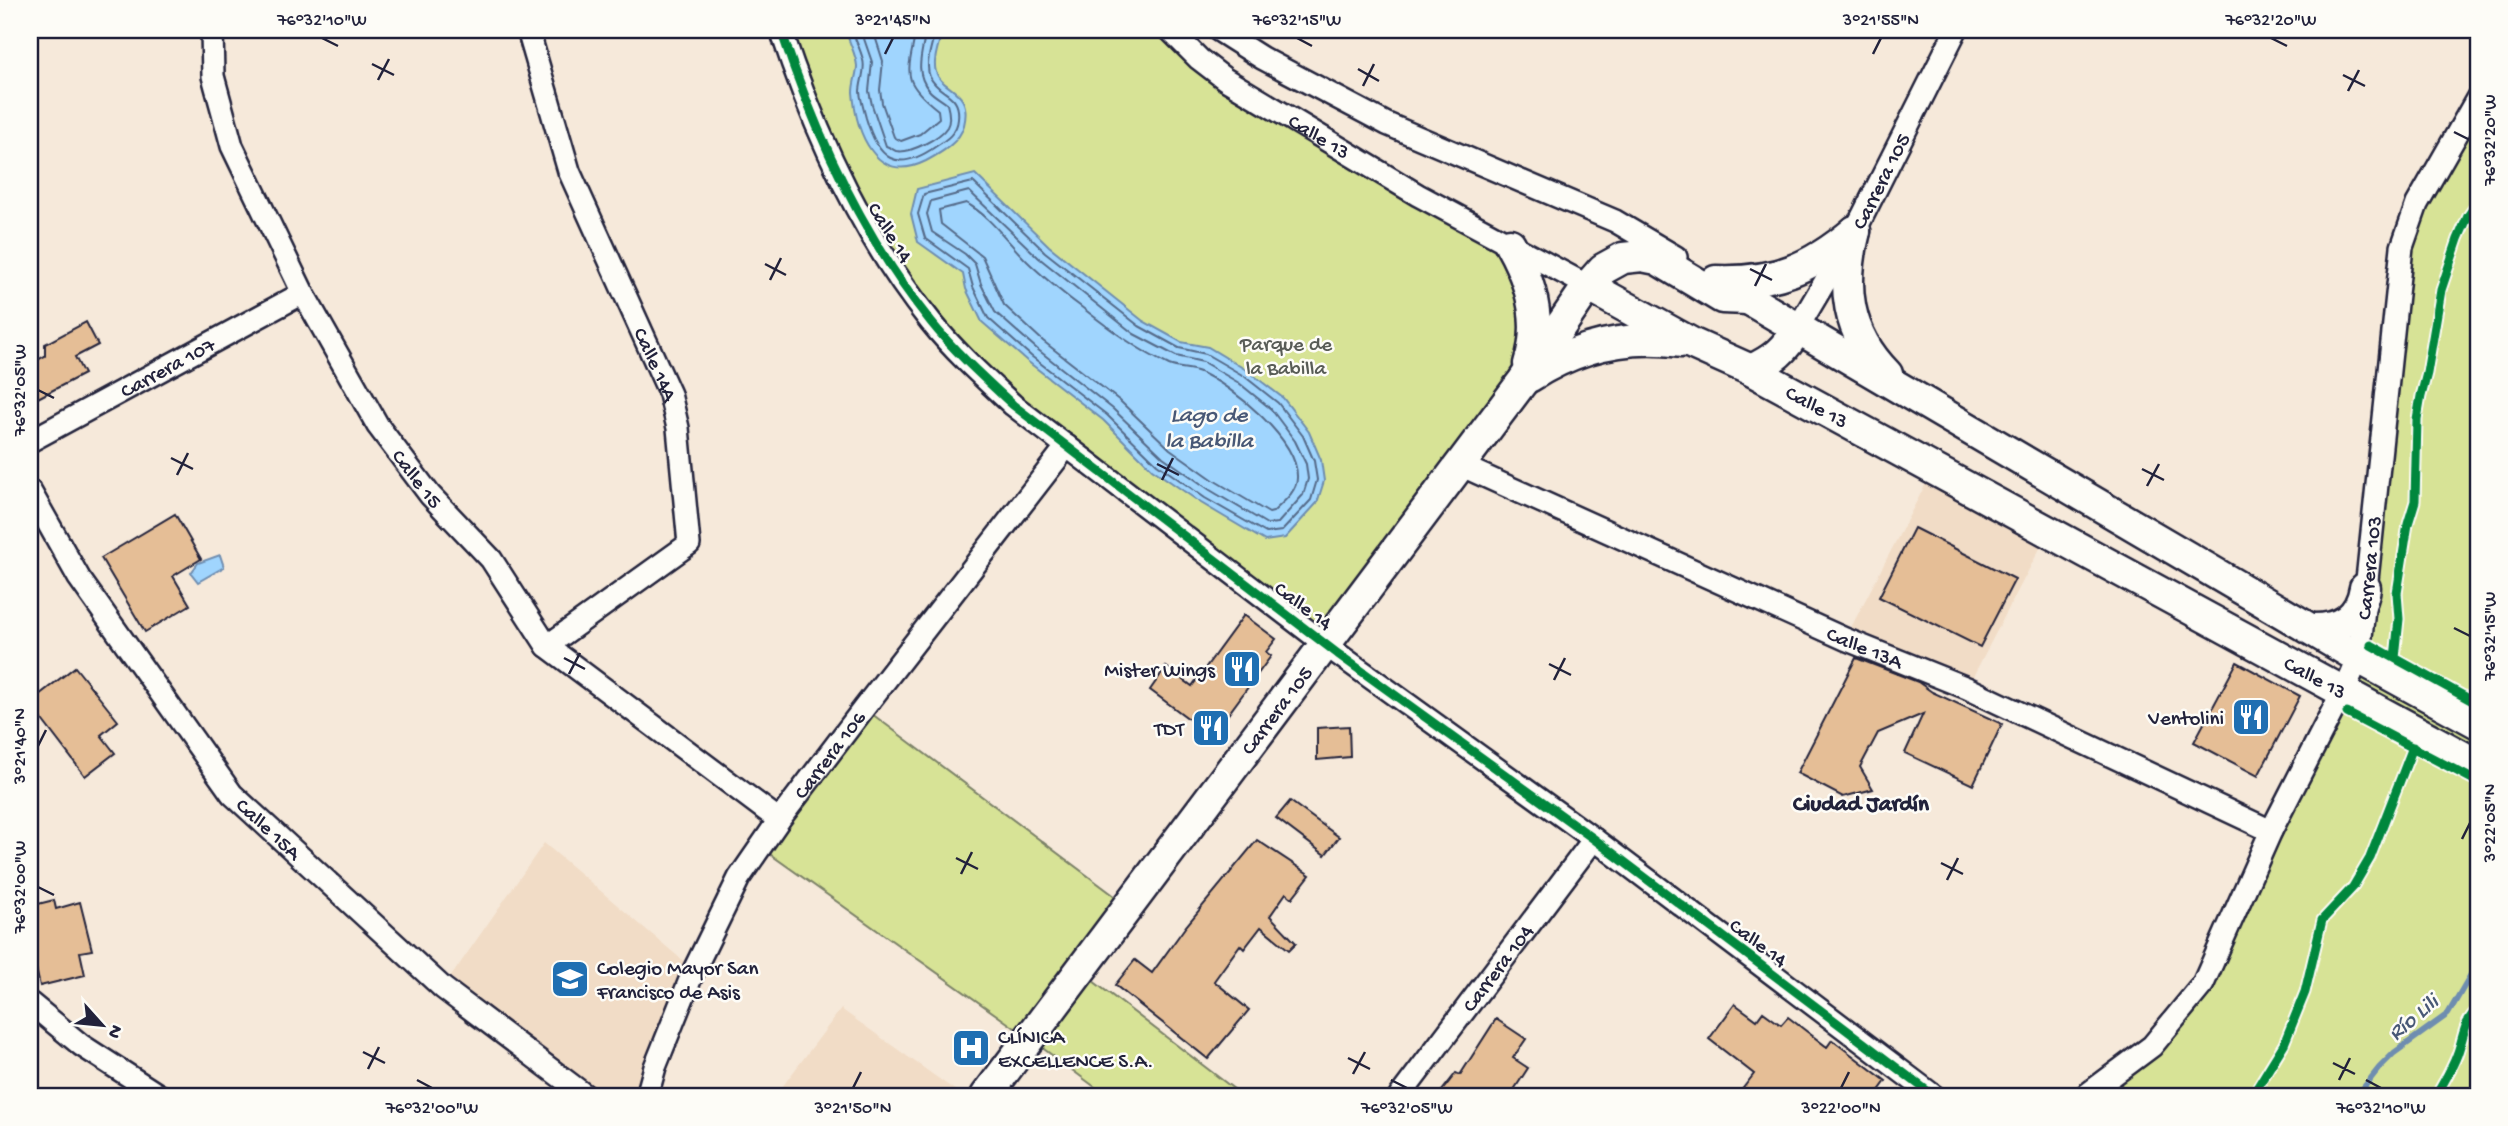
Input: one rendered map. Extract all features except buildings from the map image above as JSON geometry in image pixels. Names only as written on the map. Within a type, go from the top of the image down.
[{"type":"main road","points":[[1716,281],[1743,282],[1774,277],[1803,267],[1831,251],[1855,231]]},
{"type":"main road","points":[[1855,231],[1848,257],[1847,285],[1851,312],[1860,337],[1873,360],[1902,389]]},
{"type":"main road","points":[[1510,244],[1524,269],[1533,297],[1536,325],[1532,354],[1523,382]]},
{"type":"main road","name":"Carrera 105","points":[[986,1096],[1523,382],[1588,286],[1603,269],[1623,258],[1642,256],[1657,259],[1721,298],[1748,299]]},
{"type":"main road","name":"Calle 13","points":[[1716,281],[2467,717]]},
{"type":"main road","name":"Calle 13","points":[[1588,286],[1693,344],[1751,370],[2478,765]]},
{"type":"main road","points":[[1751,370],[1770,361],[1786,347],[1797,329]]},
{"type":"main road","points":[[1523,382],[1548,365],[1576,352],[1604,344],[1634,339],[1693,344]]},
{"type":"main road","points":[[2311,628],[2333,628],[2344,623],[2358,608],[2365,588]]},
{"type":"street","name":"Calle 15","points":[[212,30],[213,76],[232,146],[303,293],[378,426],[430,495],[491,559],[547,646],[779,820]]},
{"type":"street","name":"Calle 14A","points":[[528,30],[569,171],[670,394],[678,428],[689,544],[547,646]]},
{"type":"street","name":"Calle 14","points":[[781,30],[797,77],[846,191],[905,287],[931,322],[969,364],[1013,404],[1326,644],[1594,839],[1934,1096]]},
{"type":"street","name":"Calle 13","points":[[1170,30],[1199,60],[1226,79],[1418,195],[1588,286]]},
{"type":"street","name":"Calle 13","points":[[1218,30],[1262,58],[1387,124],[1615,221],[1716,281]]},
{"type":"street","name":"Carrera 105","points":[[1797,329],[1855,231],[1956,30]]},
{"type":"street","name":"Carrera 103","points":[[2085,1096],[2152,1046],[2203,984],[2271,831],[2344,693],[2359,656],[2402,247],[2417,204],[2478,97]]},
{"type":"street","name":"Carrera 107","points":[[30,441],[303,293]]},
{"type":"street","name":"Carrera 106","points":[[647,1096],[655,1066],[694,970],[739,878],[779,820],[1067,446]]},
{"type":"street","name":"Calle 13A","points":[[1460,465],[1845,639],[1967,688],[2271,831]]},
{"type":"street","name":"Calle 15A","points":[[30,491],[79,578],[233,794],[443,988],[586,1096]]},
{"type":"street","name":"Carrera 104","points":[[1400,1096],[1594,839]]},
{"type":"street","points":[[30,1003],[81,1045],[160,1096]]},
{"type":"shaded area","points":[[1933,470],[2048,533],[1967,688],[1845,639]]},
{"type":"shaded area","name":"Colegio Mayor San Francisco de Asis","points":[[544,843],[694,970],[647,1096],[586,1096],[443,988]]},
{"type":"shaded area","points":[[841,1009],[963,1096],[786,1096],[779,1091]]},
{"type":"green space","name":"Parque de la Babilla","points":[[781,30],[1170,30],[1199,59],[1510,244],[1532,354],[1326,644],[1067,446],[905,287]]},
{"type":"green space","points":[[2478,97],[2478,1096],[2085,1096],[2203,984],[2344,693],[2402,247]]},
{"type":"green space","points":[[864,708],[1128,906],[1080,971],[1243,1096],[1107,1096],[760,847]]},
{"type":"water","points":[[846,30],[942,30],[936,57],[936,72],[944,83],[961,97],[966,113],[962,131],[944,151],[909,167],[894,167],[882,161],[872,151],[864,138],[855,108],[853,92],[857,66]]},
{"type":"water","name":"Lago de la Babilla","points":[[975,174],[1049,246],[1143,321],[1181,342],[1208,347],[1248,371],[1283,398],[1309,432],[1321,460],[1324,481],[1317,503],[1285,538],[1265,541],[1201,503],[1152,469],[1103,420],[982,322],[966,289],[963,274],[918,242],[911,214],[917,189]]},
{"type":"water","points":[[220,555],[224,567],[198,582],[191,573],[198,563]]},
{"type":"waterway","name":"Río Lili","points":[[2357,1096],[2394,1053],[2448,1014],[2473,971],[2478,955]]},
{"type":"cycle path","points":[[781,30],[825,145],[883,255],[940,333],[1013,405],[1338,654],[1594,839],[1934,1096]]},
{"type":"cycle path","points":[[2395,658],[2399,619],[2397,593],[2408,524],[2415,501],[2417,419],[2421,396],[2441,290],[2458,239],[2468,216],[2478,202]]},
{"type":"cycle path","points":[[2371,645],[2478,704]]},
{"type":"cycle path","points":[[2347,713],[2478,782]]},
{"type":"cycle path","points":[[2252,1096],[2284,1044],[2305,992],[2322,920],[2353,887],[2370,858],[2413,747]]},
{"type":"cycle path","points":[[2436,1096],[2455,1060],[2467,1025],[2478,1009]]},
{"type":"place","name":"Mister Wings","points":[[1242,669]]},
{"type":"place","name":"Ventolini","points":[[2251,717]]},
{"type":"place","name":"TDT","points":[[1211,728]]},
{"type":"place","name":"Colegio Mayor San Francisco de Asis","points":[[570,979]]},
{"type":"place","name":"CLÍNICA EXCELLENCE S.A.","points":[[971,1048]]},
{"type":"district","name":"Ciudad Jardín","points":[[1861,802]]}]
